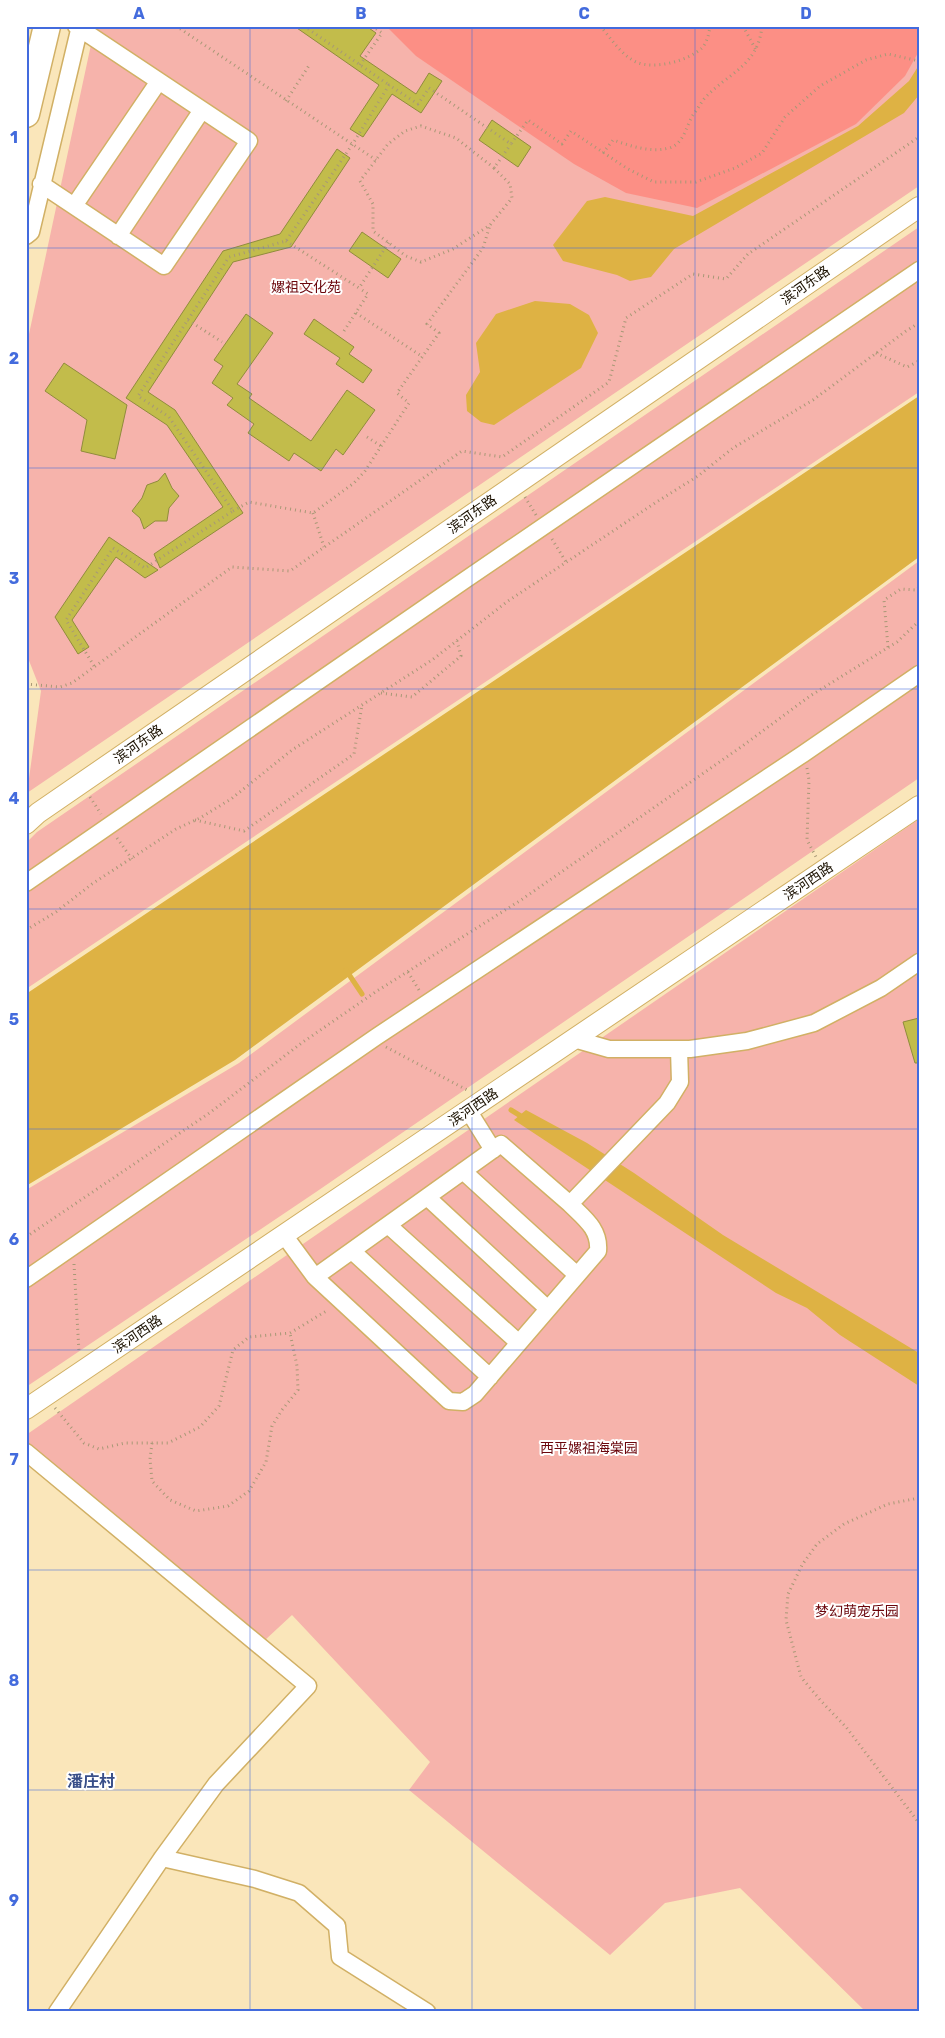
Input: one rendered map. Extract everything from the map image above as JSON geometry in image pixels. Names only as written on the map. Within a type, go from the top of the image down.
[{"type":"highway","points":[[26,114],[47,26]]},
{"type":"street","points":[[26,236],[31,232],[41,184],[78,27],[249,141],[164,266],[41,184]]},
{"type":"street","points":[[74,206],[159,81]]},
{"type":"street","points":[[118,236],[202,110]]},
{"type":"street","name":"滨河东路","points":[[26,824],[38,813],[919,207]]},
{"type":"street","points":[[26,884],[473,574],[919,270]]},
{"type":"street","points":[[26,1279],[376,1037],[803,754],[919,674]]},
{"type":"street","name":"滨河西路","points":[[26,1408],[919,806]]},
{"type":"street","points":[[574,1039],[609,1049],[679,1049],[748,1041],[814,1023],[881,988],[919,962]]},
{"type":"street","points":[[570,1204],[667,1103],[680,1082],[679,1049]]},
{"type":"street","points":[[468,1110],[493,1150]]},
{"type":"street","points":[[284,1235],[314,1278],[450,1401],[463,1402],[475,1394],[598,1251],[599,1242],[594,1228],[570,1204],[501,1144],[314,1278]]},
{"type":"street","points":[[463,1171],[576,1275]]},
{"type":"street","points":[[427,1197],[548,1309]]},
{"type":"street","points":[[388,1225],[519,1343]]},
{"type":"street","points":[[352,1251],[490,1377]]},
{"type":"street","points":[[26,1452],[308,1686],[216,1784],[162,1858],[57,2012]]},
{"type":"street","points":[[162,1858],[255,1878],[299,1893],[337,1926],[340,1957],[427,2012]]},
{"type":"path","points":[[176,26],[376,160]]},
{"type":"path","points":[[304,26],[418,104],[429,88],[511,144]]},
{"type":"path","points":[[360,65],[382,33],[372,26]]},
{"type":"path","points":[[600,26],[615,46],[637,62],[658,65],[676,62],[702,48],[709,36],[710,26]]},
{"type":"path","points":[[743,26],[756,50]]},
{"type":"path","points":[[603,153],[613,140],[646,150],[670,148],[680,142],[689,121],[704,99],[739,70],[756,50],[762,26]]},
{"type":"path","points":[[494,168],[528,120],[562,144],[571,131],[628,169],[654,182],[696,182],[735,168],[762,153],[785,117],[820,86],[866,60],[888,54],[918,61]]},
{"type":"path","points":[[286,100],[310,64]]},
{"type":"path","points":[[233,511],[169,417],[138,396],[229,257],[286,241],[352,145],[390,85]]},
{"type":"path","points":[[422,126],[456,138],[494,168],[510,184],[512,198],[490,224],[454,249],[421,262],[406,256],[373,231],[373,204],[360,181],[376,160],[388,144],[405,131],[422,126]]},
{"type":"path","points":[[26,684],[60,687],[72,683],[232,567],[290,571],[462,451],[502,457],[609,382],[626,318],[693,274],[726,279],[748,254],[919,137]]},
{"type":"path","points":[[94,666],[66,620],[113,548],[145,568],[249,502],[313,513],[354,483],[365,470],[409,403],[397,393],[439,333],[426,324],[484,248],[490,224]]},
{"type":"path","points":[[286,241],[368,294],[344,331]]},
{"type":"path","points":[[359,288],[389,242]]},
{"type":"path","points":[[356,313],[423,357]]},
{"type":"path","points":[[188,320],[222,342]]},
{"type":"path","points":[[26,930],[56,912],[92,884],[176,829],[231,799],[292,750],[432,660],[508,602],[698,476],[733,448],[813,400],[875,353],[919,323]]},
{"type":"path","points":[[875,353],[907,367],[919,361]]},
{"type":"path","points":[[367,438],[381,446]]},
{"type":"path","points":[[313,513],[324,547]]},
{"type":"path","points":[[888,647],[884,600],[901,589],[916,590],[919,587]]},
{"type":"path","points":[[26,1237],[208,1114],[303,1042],[520,900],[741,747],[810,696],[897,642],[919,621]]},
{"type":"path","points":[[381,693],[412,698],[461,656],[457,641]]},
{"type":"path","points":[[195,820],[244,831],[354,754],[363,705]]},
{"type":"path","points":[[803,754],[810,780],[807,840],[823,871]]},
{"type":"path","points":[[408,972],[427,1003]]},
{"type":"path","points":[[376,1037],[387,1048],[485,1099]]},
{"type":"path","points":[[69,1250],[75,1265],[80,1373]]},
{"type":"path","points":[[45,1396],[84,1443],[99,1449],[125,1443],[168,1443],[200,1427],[219,1406],[233,1350],[244,1341],[249,1337],[290,1333],[342,1302]]},
{"type":"path","points":[[152,1443],[150,1458],[152,1481],[170,1500],[196,1511],[228,1506],[249,1491],[266,1462],[272,1426],[298,1390],[297,1366],[290,1333]]},
{"type":"path","points":[[919,1498],[888,1504],[844,1524],[817,1544],[802,1565],[788,1594],[786,1620],[801,1677],[846,1727],[919,1823]]},
{"type":"green space","name":"嫘祖文化苑","points":[[95,26],[919,26],[919,186],[27,793],[41,691],[26,653],[26,348]]},
{"type":"green space","points":[[919,227],[919,392],[26,989],[26,843],[37,832]]},
{"type":"green space","points":[[919,561],[919,778],[316,1192],[26,1387],[26,1190],[239,1063]]},
{"type":"green space","name":"西平嫘祖海棠园","points":[[919,819],[919,2012],[866,2012],[740,1888],[665,1903],[610,1955],[409,1790],[430,1762],[292,1615],[264,1641],[26,1447],[26,1435]]},
{"type":"shaded area","points":[[386,26],[919,26],[919,51],[905,76],[856,124],[697,208],[626,193],[574,164],[416,56]]},
{"type":"shaded area","points":[[919,65],[919,95],[904,113],[674,249],[651,277],[630,281],[617,275],[563,261],[553,245],[587,201],[605,197],[693,216],[858,126],[909,81]]},
{"type":"shaded area","points":[[535,301],[570,304],[589,315],[598,333],[581,368],[494,425],[481,422],[467,411],[466,395],[480,372],[476,343],[496,314]]},
{"type":"shaded area","points":[[919,396],[919,557],[235,1060],[26,1186],[26,994]]},
{"type":"shaded area","points":[[526,1110],[587,1143],[723,1235],[919,1353],[919,1386],[840,1335],[807,1308],[776,1293],[514,1120]]},
{"type":"building","points":[[294,26],[366,26],[376,33],[360,56],[416,94],[429,73],[442,81],[421,113],[392,94],[363,137],[350,129],[379,85]]},
{"type":"building","points":[[492,120],[531,147],[518,167],[479,140]]},
{"type":"building","points":[[337,149],[350,158],[291,247],[233,262],[148,392],[175,410],[243,513],[160,568],[154,554],[223,507],[167,425],[126,398],[223,251],[280,234]]},
{"type":"building","points":[[362,232],[401,259],[388,278],[349,251]]},
{"type":"building","points":[[246,314],[273,333],[237,384],[252,394],[249,398],[311,441],[347,390],[375,410],[343,455],[336,449],[321,471],[294,453],[289,461],[248,433],[254,424],[227,405],[233,398],[212,383],[223,366],[214,360]]},
{"type":"building","points":[[314,319],[354,347],[349,354],[372,370],[363,383],[336,364],[340,358],[304,334]]},
{"type":"building","points":[[64,363],[127,405],[115,459],[81,451],[87,420],[45,391]]},
{"type":"building","points":[[165,473],[172,488],[179,496],[169,508],[167,521],[155,521],[144,529],[140,518],[132,511],[142,498],[147,485],[158,481]]},
{"type":"building","points":[[109,537],[158,570],[145,578],[116,557],[72,620],[89,647],[78,654],[55,617]]},
{"type":"building","points":[[919,1018],[919,1063],[915,1063],[903,1022]]},
{"type":"waterway","points":[[346,970],[362,994]]},
{"type":"waterway","points":[[511,1110],[524,1118]]},
{"type":"district","name":"潘庄村","points":[[91,1781]]},
{"type":"park label","name":"梦幻萌宠乐园","points":[[857,1611]]}]
